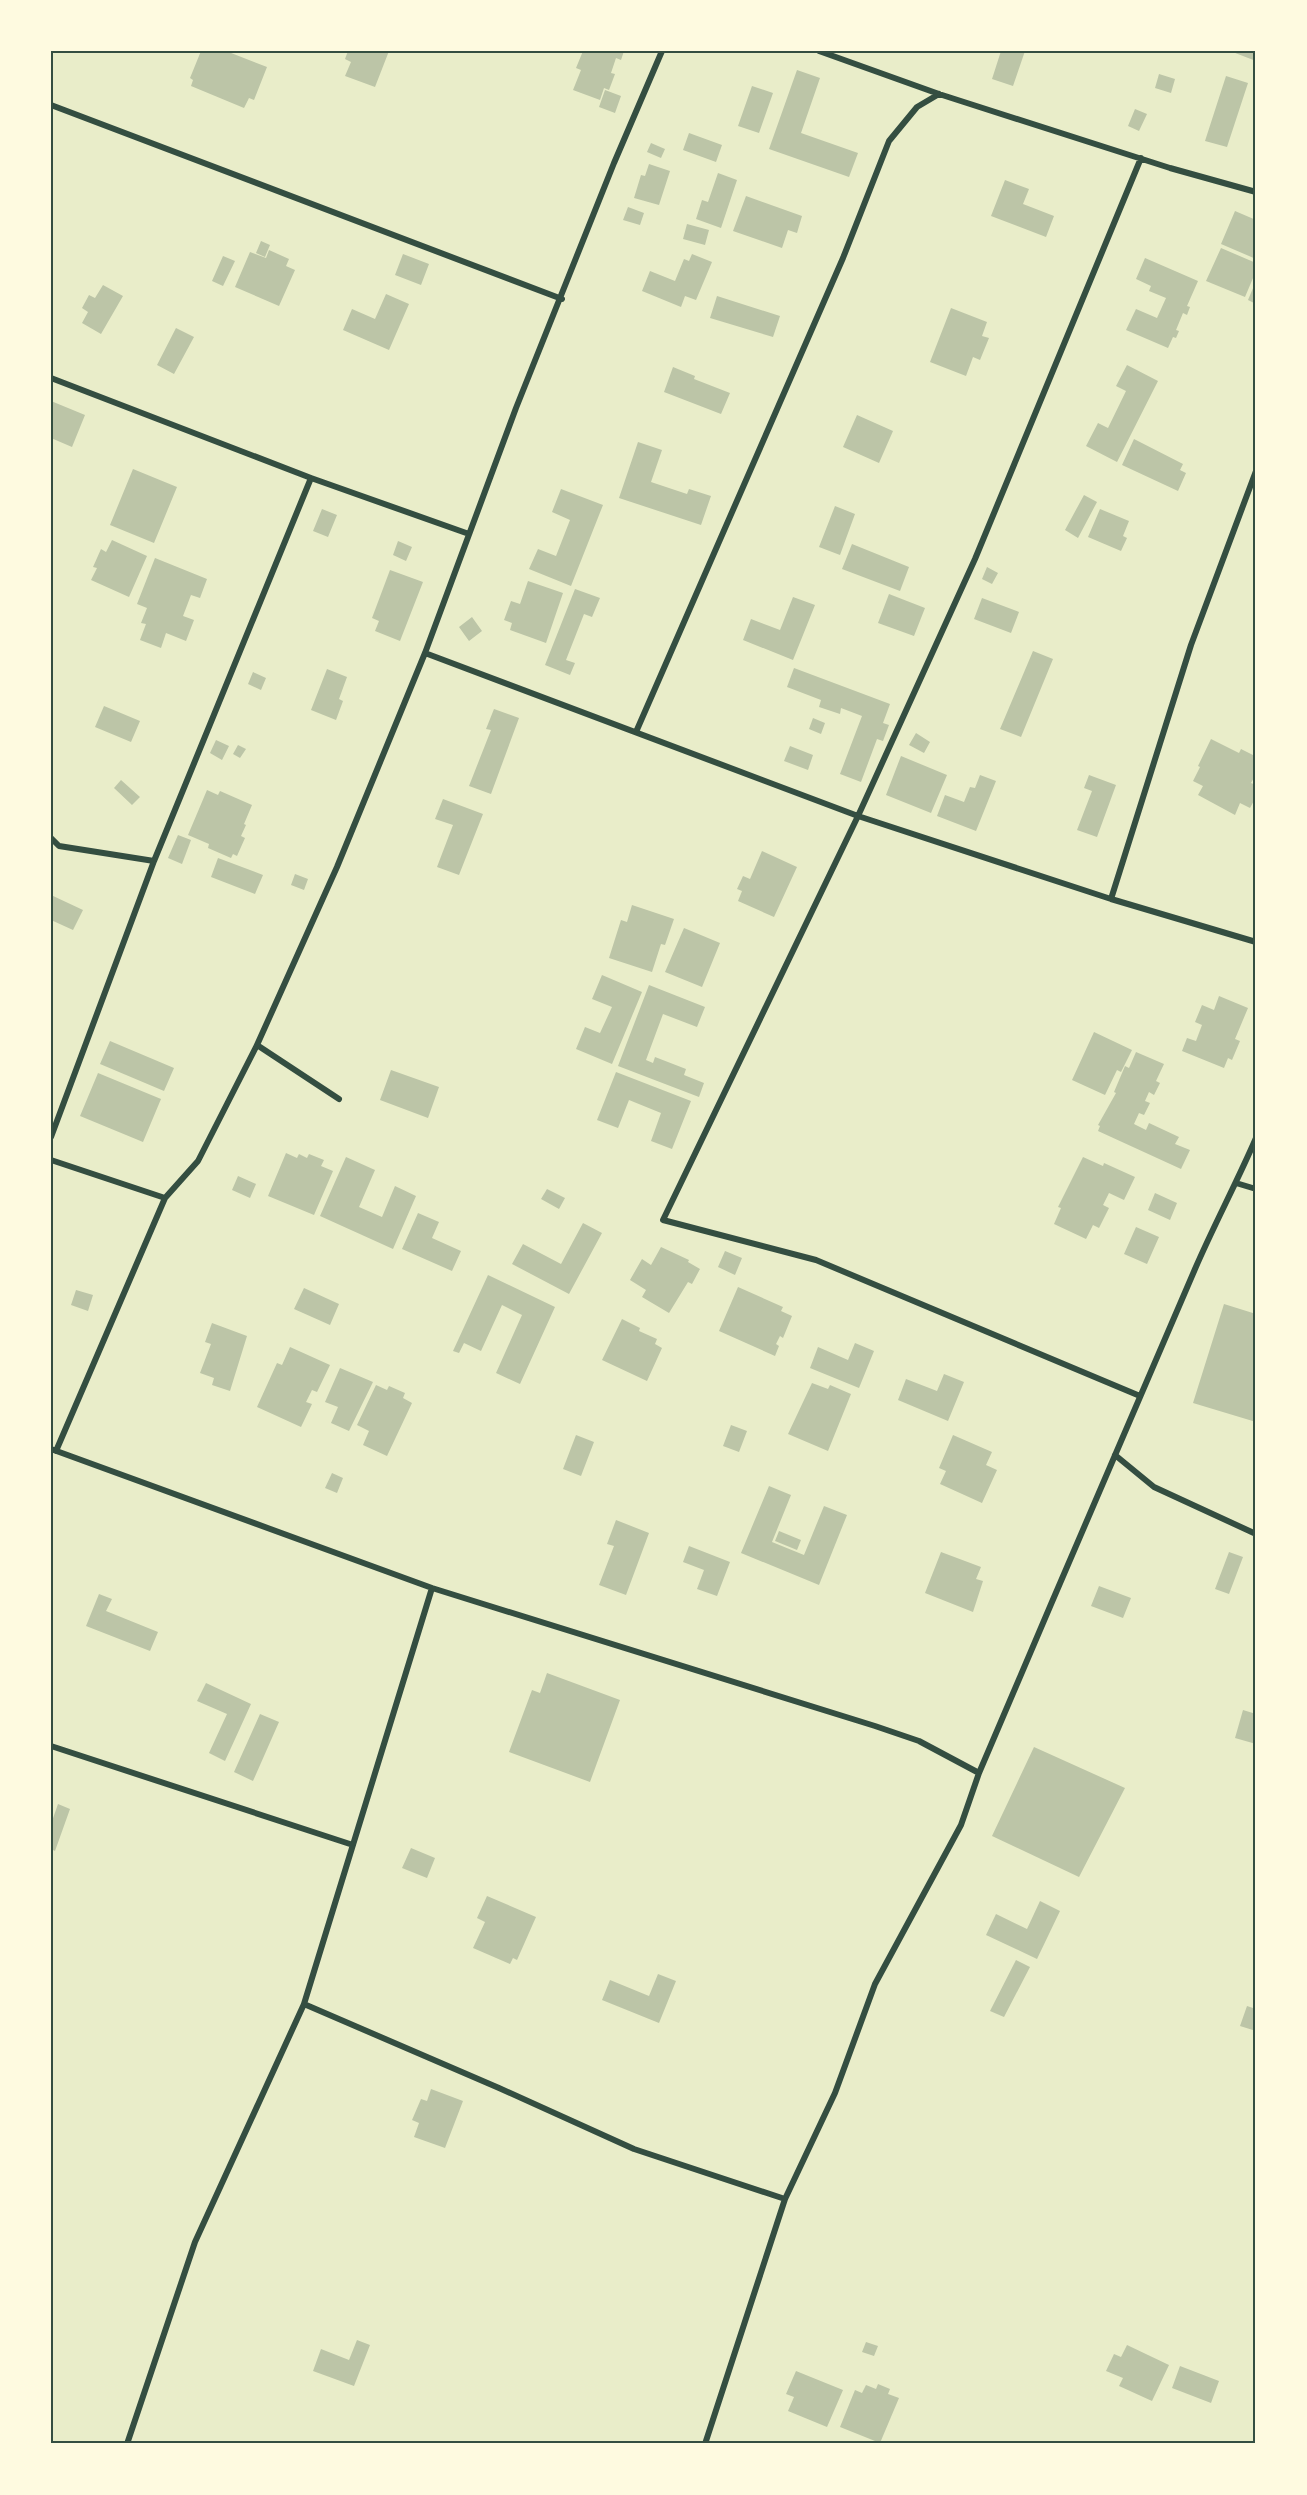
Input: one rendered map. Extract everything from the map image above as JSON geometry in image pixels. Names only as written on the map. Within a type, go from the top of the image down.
[{"type":"street","points":[[662,51],[516,408],[425,653],[337,867],[257,1045],[198,1161],[165,1198],[53,1450],[432,1588],[919,1741],[979,1773]]},
{"type":"street","points":[[819,51],[939,94],[1256,192]]},
{"type":"street","points":[[636,732],[843,258],[890,141],[917,107],[939,94]]},
{"type":"street","points":[[51,105],[562,298]]},
{"type":"street","points":[[1140,1396],[816,1260],[663,1220],[858,816],[975,559],[1141,158]]},
{"type":"street","points":[[51,378],[311,478],[469,534]]},
{"type":"street","points":[[1111,899],[1191,645],[1256,471]]},
{"type":"street","points":[[51,1137],[154,861],[311,478]]},
{"type":"street","points":[[425,653],[858,816],[1111,899],[1256,942]]},
{"type":"street","points":[[51,837],[59,846],[154,861]]},
{"type":"street","points":[[257,1045],[339,1099]]},
{"type":"street","points":[[705,2444],[785,2199],[835,2094],[875,1983],[961,1826],[979,1773],[1140,1396],[1211,1232],[1256,1138]]},
{"type":"street","points":[[51,1160],[165,1198]]},
{"type":"street","points":[[1236,1183],[1256,1189]]},
{"type":"street","points":[[1115,1455],[1154,1487],[1256,1534]]},
{"type":"street","points":[[127,2444],[195,2242],[304,2004],[432,1588]]},
{"type":"street","points":[[51,1746],[352,1845]]},
{"type":"street","points":[[304,2004],[634,2149],[785,2199]]},
{"type":"building","points":[[201,51],[226,51],[267,67],[254,100],[249,98],[244,108],[191,86],[193,80],[190,78]]},
{"type":"building","points":[[348,51],[389,51],[375,87],[345,76],[351,62],[345,59]]},
{"type":"building","points":[[583,51],[624,51],[621,60],[616,58],[611,73],[615,74],[609,90],[604,88],[600,100],[573,90],[581,70],[576,68]]},
{"type":"building","points":[[1001,51],[1025,51],[1013,86],[992,79]]},
{"type":"building","points":[[1230,51],[1256,51],[1256,61]]},
{"type":"building","points":[[797,70],[820,78],[801,133],[858,153],[849,177],[769,149]]},
{"type":"building","points":[[1159,74],[1175,79],[1171,93],[1155,88]]},
{"type":"building","points":[[1226,76],[1248,83],[1227,147],[1205,141]]},
{"type":"building","points":[[752,86],[773,93],[759,133],[738,126]]},
{"type":"building","points":[[605,90],[621,96],[615,113],[599,107]]},
{"type":"building","points":[[1135,109],[1147,114],[1139,131],[1128,126]]},
{"type":"building","points":[[689,133],[722,145],[716,162],[683,150]]},
{"type":"building","points":[[651,143],[665,149],[661,158],[647,152]]},
{"type":"building","points":[[649,164],[670,171],[659,205],[634,198],[641,175],[645,176]]},
{"type":"building","points":[[718,173],[737,180],[721,228],[696,219],[702,200],[708,202]]},
{"type":"building","points":[[1005,180],[1029,189],[1023,204],[1054,216],[1046,237],[991,216]]},
{"type":"building","points":[[746,196],[802,216],[797,233],[788,230],[782,248],[733,231]]},
{"type":"building","points":[[628,207],[644,213],[640,225],[623,220]]},
{"type":"building","points":[[1235,211],[1256,220],[1256,259],[1221,244]]},
{"type":"building","points":[[687,224],[709,230],[705,245],[683,239]]},
{"type":"building","points":[[261,241],[270,245],[265,257],[256,253]]},
{"type":"building","points":[[1221,248],[1256,263],[1256,271],[1245,297],[1206,281]]},
{"type":"building","points":[[269,250],[289,259],[286,266],[295,270],[279,306],[235,287],[250,252],[266,258]]},
{"type":"building","points":[[403,254],[429,264],[421,285],[395,275]]},
{"type":"building","points":[[692,254],[712,262],[696,300],[685,296],[681,307],[642,291],[650,271],[675,281],[684,259],[689,261]]},
{"type":"building","points":[[223,256],[235,261],[223,286],[212,281]]},
{"type":"building","points":[[1145,258],[1198,281],[1187,306],[1190,307],[1187,315],[1183,313],[1176,330],[1179,331],[1176,338],[1173,337],[1168,348],[1126,330],[1136,309],[1157,318],[1166,298],[1149,291],[1151,286],[1136,279]]},
{"type":"building","points":[[1256,281],[1256,304],[1248,300]]},
{"type":"building","points":[[103,285],[123,296],[101,334],[82,323],[88,312],[82,308],[89,295],[95,298]]},
{"type":"building","points":[[386,294],[409,304],[389,350],[343,330],[352,309],[375,319]]},
{"type":"building","points":[[717,296],[780,316],[773,337],[710,318]]},
{"type":"building","points":[[951,308],[987,322],[982,336],[989,338],[980,360],[973,357],[966,376],[930,362]]},
{"type":"building","points":[[176,328],[194,337],[174,374],[157,365]]},
{"type":"building","points":[[1127,365],[1158,381],[1117,462],[1086,446],[1098,423],[1108,428],[1126,391],[1116,386]]},
{"type":"building","points":[[673,367],[695,376],[694,379],[730,393],[721,414],[664,392]]},
{"type":"building","points":[[51,401],[85,415],[72,447],[51,438]]},
{"type":"building","points":[[857,415],[893,431],[879,463],[843,447]]},
{"type":"building","points":[[1134,439],[1183,464],[1180,470],[1186,473],[1178,491],[1122,465]]},
{"type":"building","points":[[638,442],[662,450],[651,482],[687,494],[689,489],[711,496],[701,525],[619,498]]},
{"type":"building","points":[[133,469],[177,487],[154,543],[110,525]]},
{"type":"building","points":[[561,489],[603,505],[571,586],[529,569],[538,549],[556,556],[570,520],[552,512]]},
{"type":"building","points":[[1084,495],[1097,502],[1078,538],[1065,530]]},
{"type":"building","points":[[835,506],[855,514],[840,555],[819,547]]},
{"type":"building","points":[[322,509],[337,515],[328,537],[313,531]]},
{"type":"building","points":[[1100,509],[1129,521],[1123,536],[1127,538],[1121,551],[1088,537]]},
{"type":"building","points":[[112,540],[147,556],[129,597],[91,580],[97,568],[93,567],[101,549],[106,552]]},
{"type":"building","points":[[398,541],[412,547],[406,561],[393,555]]},
{"type":"building","points":[[852,544],[909,567],[900,591],[842,569]]},
{"type":"building","points":[[155,558],[207,579],[200,598],[191,595],[183,616],[194,620],[186,641],[166,633],[161,648],[140,640],[146,624],[141,623],[147,608],[137,604]]},
{"type":"building","points":[[987,567],[998,573],[992,584],[982,579]]},
{"type":"building","points":[[390,570],[423,582],[400,641],[375,631],[379,621],[372,618]]},
{"type":"building","points":[[528,581],[563,593],[546,643],[510,630],[512,623],[504,620],[511,601],[520,604]]},
{"type":"building","points":[[575,589],[600,598],[592,617],[584,614],[566,660],[575,663],[570,675],[545,665]]},
{"type":"building","points":[[889,594],[925,608],[914,636],[878,623]]},
{"type":"building","points":[[793,597],[815,605],[793,660],[743,640],[751,619],[780,630]]},
{"type":"building","points":[[982,598],[1019,612],[1011,633],[974,619]]},
{"type":"building","points":[[472,617],[482,631],[469,641],[459,627]]},
{"type":"building","points":[[1033,651],[1053,659],[1021,737],[1000,729]]},
{"type":"building","points":[[794,668],[890,704],[883,723],[889,725],[883,741],[877,739],[861,782],[840,774],[862,716],[841,708],[840,714],[819,707],[821,700],[787,687]]},
{"type":"building","points":[[327,669],[347,677],[339,699],[343,701],[336,720],[311,710]]},
{"type":"building","points":[[253,672],[266,678],[261,690],[248,684]]},
{"type":"building","points":[[104,706],[140,721],[131,742],[95,727]]},
{"type":"building","points":[[494,709],[519,718],[491,794],[469,786],[491,730],[486,729]]},
{"type":"building","points":[[813,718],[825,723],[821,734],[809,729]]},
{"type":"building","points":[[916,733],[930,742],[924,753],[909,745]]},
{"type":"building","points":[[1211,739],[1239,753],[1241,749],[1255,756],[1253,761],[1256,762],[1256,774],[1251,783],[1256,785],[1256,797],[1250,808],[1240,803],[1235,815],[1198,795],[1203,786],[1193,781]]},
{"type":"building","points":[[216,740],[229,746],[222,760],[210,753]]},
{"type":"building","points":[[238,745],[246,749],[240,758],[233,754]]},
{"type":"building","points":[[790,746],[813,755],[808,770],[784,761]]},
{"type":"building","points":[[901,756],[947,775],[931,813],[886,795]]},
{"type":"building","points":[[980,775],[996,781],[976,831],[937,816],[945,795],[964,802],[970,787],[975,788]]},
{"type":"building","points":[[1089,775],[1116,785],[1097,837],[1077,830],[1092,791],[1084,788]]},
{"type":"building","points":[[121,780],[140,797],[132,805],[114,788]]},
{"type":"building","points":[[207,790],[218,795],[220,791],[252,805],[241,836],[245,838],[237,856],[233,854],[231,858],[208,848],[209,844],[188,835]]},
{"type":"building","points":[[443,799],[483,814],[459,875],[437,867],[453,825],[435,819]]},
{"type":"building","points":[[178,835],[191,840],[182,864],[168,858]]},
{"type":"building","points":[[762,851],[797,867],[774,917],[738,901],[742,891],[737,889],[743,876],[750,879]]},
{"type":"building","points":[[218,858],[263,875],[255,894],[211,877]]},
{"type":"building","points":[[295,874],[308,879],[304,890],[291,885]]},
{"type":"building","points":[[51,895],[83,910],[73,930],[51,920]]},
{"type":"building","points":[[632,905],[674,919],[665,945],[661,944],[652,972],[609,958],[621,920],[627,922]]},
{"type":"building","points":[[684,928],[720,943],[702,987],[665,972]]},
{"type":"building","points":[[602,975],[642,992],[612,1064],[576,1049],[585,1027],[600,1033],[612,1007],[592,999]]},
{"type":"building","points":[[649,985],[705,1007],[697,1027],[663,1014],[646,1060],[653,1063],[655,1057],[686,1069],[684,1075],[704,1083],[699,1097],[618,1066]]},
{"type":"building","points":[[1219,996],[1248,1008],[1235,1039],[1240,1041],[1232,1060],[1228,1058],[1224,1068],[1182,1051],[1187,1038],[1196,1041],[1202,1025],[1195,1022],[1202,1005],[1214,1010]]},
{"type":"building","points":[[1094,1032],[1132,1050],[1121,1072],[1117,1070],[1105,1095],[1072,1080]]},
{"type":"building","points":[[110,1041],[174,1068],[164,1091],[100,1064]]},
{"type":"building","points":[[1136,1052],[1164,1064],[1156,1081],[1160,1083],[1154,1095],[1149,1092],[1145,1101],[1150,1103],[1144,1115],[1139,1113],[1134,1124],[1146,1130],[1149,1123],[1179,1137],[1175,1144],[1190,1150],[1181,1169],[1098,1131],[1100,1126],[1098,1125],[1116,1093],[1114,1092],[1125,1066],[1129,1068]]},
{"type":"building","points":[[391,1070],[439,1087],[428,1118],[380,1100]]},
{"type":"building","points":[[616,1072],[691,1101],[672,1149],[651,1141],[661,1113],[629,1100],[618,1128],[597,1120]]},
{"type":"building","points":[[98,1073],[161,1099],[143,1142],[80,1116]]},
{"type":"building","points":[[286,1153],[297,1158],[299,1154],[307,1158],[309,1154],[324,1160],[321,1166],[333,1171],[314,1215],[268,1196]]},
{"type":"building","points":[[346,1157],[375,1170],[359,1207],[382,1217],[395,1186],[416,1196],[393,1249],[320,1216]]},
{"type":"building","points":[[1083,1157],[1103,1166],[1104,1163],[1135,1177],[1124,1200],[1109,1193],[1103,1205],[1109,1208],[1099,1228],[1093,1225],[1086,1239],[1054,1224],[1061,1208],[1058,1207]]},
{"type":"building","points":[[238,1176],[256,1184],[250,1198],[232,1190]]},
{"type":"building","points":[[547,1189],[565,1198],[559,1209],[541,1199]]},
{"type":"building","points":[[1155,1193],[1177,1203],[1170,1220],[1148,1210]]},
{"type":"building","points":[[418,1213],[439,1222],[432,1238],[461,1251],[452,1271],[402,1249]]},
{"type":"building","points":[[583,1223],[602,1233],[569,1294],[512,1264],[523,1244],[561,1264]]},
{"type":"building","points":[[1136,1227],[1159,1237],[1147,1264],[1124,1254]]},
{"type":"building","points":[[661,1247],[689,1260],[688,1262],[700,1269],[692,1284],[688,1282],[669,1313],[642,1297],[646,1290],[630,1280],[642,1259],[651,1265]]},
{"type":"building","points":[[725,1251],[742,1258],[735,1275],[718,1267]]},
{"type":"building","points":[[488,1275],[555,1307],[520,1384],[496,1373],[522,1315],[502,1305],[481,1351],[464,1343],[459,1353],[453,1351]]},
{"type":"building","points":[[738,1287],[783,1307],[781,1311],[792,1316],[783,1338],[780,1336],[776,1344],[779,1346],[775,1356],[719,1331]]},
{"type":"building","points":[[304,1288],[339,1304],[330,1325],[294,1309]]},
{"type":"building","points":[[76,1290],[93,1295],[88,1311],[71,1305]]},
{"type":"building","points":[[1224,1304],[1256,1314],[1256,1422],[1193,1403]]},
{"type":"building","points":[[622,1319],[640,1328],[639,1331],[657,1339],[655,1344],[662,1348],[647,1381],[602,1360]]},
{"type":"building","points":[[212,1323],[247,1336],[230,1391],[212,1385],[214,1378],[200,1373],[211,1344],[205,1342]]},
{"type":"building","points":[[855,1343],[874,1351],[859,1388],[810,1368],[818,1347],[848,1360]]},
{"type":"building","points":[[290,1347],[330,1365],[317,1392],[312,1390],[306,1402],[312,1404],[301,1427],[257,1407],[277,1363],[282,1365]]},
{"type":"building","points":[[340,1368],[373,1382],[349,1431],[331,1423],[338,1407],[325,1402]]},
{"type":"building","points":[[944,1374],[964,1382],[948,1421],[898,1400],[906,1379],[937,1391]]},
{"type":"building","points":[[812,1383],[828,1389],[830,1385],[851,1394],[828,1451],[788,1434]]},
{"type":"building","points":[[376,1385],[387,1390],[389,1386],[405,1393],[403,1398],[412,1403],[387,1456],[363,1445],[369,1431],[357,1425]]},
{"type":"building","points":[[731,1425],[747,1431],[739,1452],[723,1446]]},
{"type":"building","points":[[576,1435],[594,1442],[581,1476],[563,1469]]},
{"type":"building","points":[[953,1435],[992,1452],[986,1465],[997,1470],[982,1503],[940,1484],[946,1471],[939,1468]]},
{"type":"building","points":[[332,1473],[343,1478],[337,1493],[325,1488]]},
{"type":"building","points":[[769,1486],[791,1495],[772,1542],[804,1555],[824,1506],[847,1515],[819,1585],[741,1553]]},
{"type":"building","points":[[616,1520],[649,1533],[626,1595],[599,1585],[614,1546],[607,1544]]},
{"type":"building","points":[[779,1531],[801,1540],[797,1550],[775,1541]]},
{"type":"building","points":[[689,1546],[730,1562],[717,1596],[697,1589],[704,1570],[683,1562]]},
{"type":"building","points":[[941,1552],[981,1567],[976,1579],[983,1581],[973,1612],[925,1593]]},
{"type":"building","points":[[1229,1552],[1243,1557],[1229,1594],[1215,1589]]},
{"type":"building","points":[[1099,1586],[1131,1598],[1123,1618],[1091,1606]]},
{"type":"building","points":[[99,1594],[112,1599],[106,1611],[158,1632],[150,1651],[86,1626]]},
{"type":"building","points":[[547,1673],[620,1700],[590,1782],[509,1752],[532,1690],[540,1693]]},
{"type":"building","points":[[206,1683],[251,1704],[225,1761],[209,1753],[227,1714],[197,1701]]},
{"type":"building","points":[[1243,1710],[1256,1714],[1256,1744],[1235,1738]]},
{"type":"building","points":[[260,1714],[279,1722],[253,1781],[234,1772]]},
{"type":"building","points":[[1034,1747],[1125,1788],[1079,1877],[992,1836]]},
{"type":"building","points":[[58,1804],[70,1809],[55,1851],[51,1849],[51,1824]]},
{"type":"building","points":[[411,1848],[435,1858],[427,1878],[402,1868]]},
{"type":"building","points":[[487,1896],[536,1917],[517,1960],[513,1958],[510,1964],[473,1948],[485,1922],[477,1918]]},
{"type":"building","points":[[1040,1901],[1060,1911],[1037,1959],[986,1935],[996,1914],[1027,1929]]},
{"type":"building","points":[[1016,1960],[1030,1967],[1004,2017],[990,2011]]},
{"type":"building","points":[[658,1974],[676,1981],[659,2023],[602,2000],[610,1980],[649,1996]]},
{"type":"building","points":[[1247,2006],[1256,2009],[1256,2031],[1240,2026]]},
{"type":"building","points":[[431,2089],[463,2101],[445,2148],[414,2137],[419,2123],[412,2120],[421,2099],[427,2101]]},
{"type":"building","points":[[357,2340],[370,2345],[354,2386],[313,2371],[321,2349],[349,2360]]},
{"type":"building","points":[[866,2342],[878,2346],[874,2356],[862,2352]]},
{"type":"building","points":[[1127,2345],[1169,2365],[1152,2401],[1119,2386],[1123,2378],[1106,2371],[1114,2354],[1121,2357]]},
{"type":"building","points":[[1180,2366],[1219,2381],[1211,2403],[1172,2388]]},
{"type":"building","points":[[796,2371],[843,2390],[827,2427],[788,2411],[794,2397],[786,2394]]},
{"type":"building","points":[[878,2384],[890,2389],[888,2394],[899,2398],[880,2443],[840,2427],[855,2390],[862,2393],[866,2385],[876,2389]]}]
